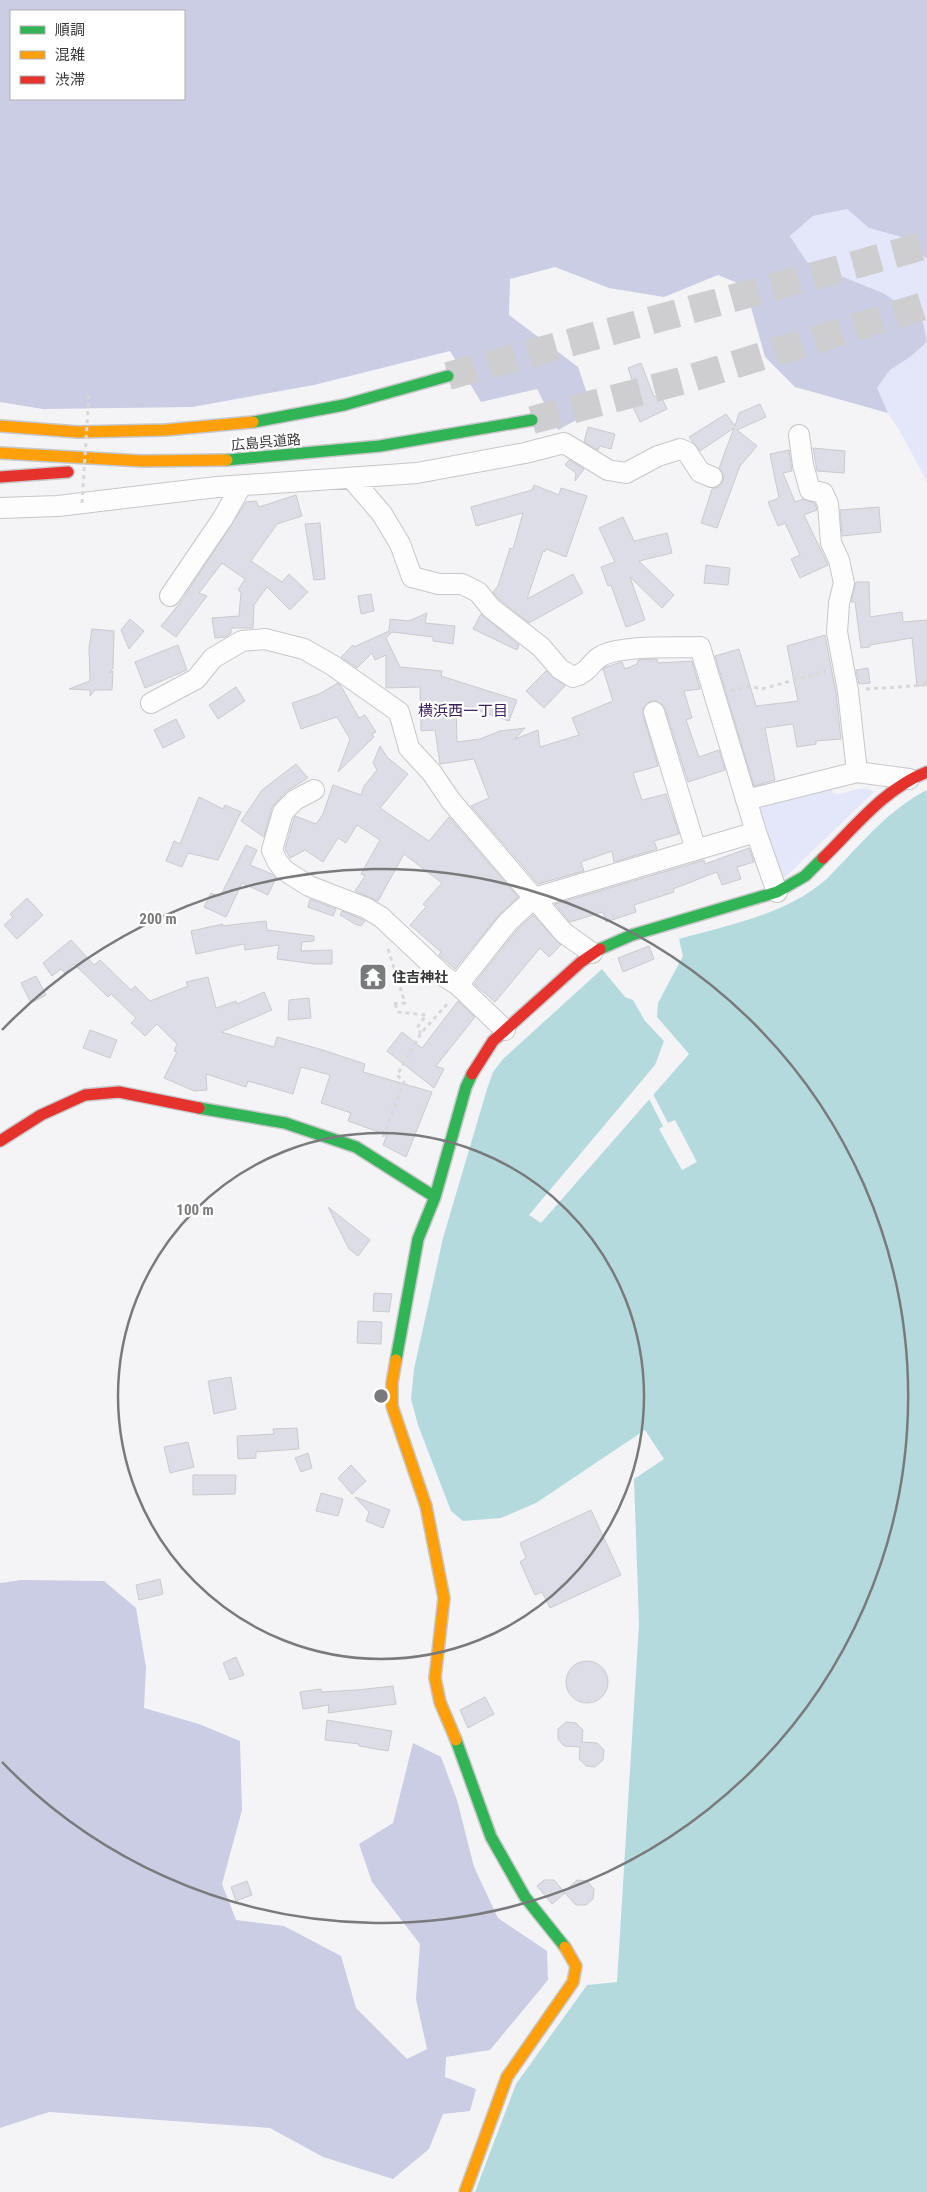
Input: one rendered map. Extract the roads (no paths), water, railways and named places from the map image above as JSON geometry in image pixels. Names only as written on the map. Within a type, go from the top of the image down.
[{"type":"main road","name":"広島呉道路","points":[[0,426],[78,432],[165,430],[254,422],[344,405],[448,376]]},
{"type":"main road","name":"広島呉道路","points":[[0,453],[62,458],[142,461],[226,460],[394,444],[465,434],[532,420]]},
{"type":"main road","points":[[0,477],[226,460]]},
{"type":"main road","points":[[465,2192],[506,2077],[573,1982],[576,1966],[563,1944],[525,1897],[491,1837],[460,1750],[440,1702],[435,1678],[444,1598],[426,1506],[392,1406],[392,1383],[418,1239],[435,1197],[466,1087],[480,1059],[493,1041],[592,953],[632,935],[777,892],[805,876],[883,799],[918,776]]},
{"type":"main road","points":[[0,1141],[41,1115],[85,1095],[119,1092],[285,1123],[356,1147],[435,1197]]},
{"type":"street","points":[[799,435],[803,465],[810,490],[823,493],[828,504],[831,543],[839,560],[844,583],[839,603],[837,632],[848,691],[856,772]]},
{"type":"street","points":[[0,508],[82,503],[241,486],[417,473],[525,453],[564,443],[608,470],[626,473],[658,456],[680,449],[687,452],[700,472],[712,477]]},
{"type":"street","points":[[352,478],[382,514],[400,544],[412,577],[439,584],[462,584],[478,592],[491,608],[542,647],[560,669],[573,677],[583,674],[602,656],[620,651],[700,647],[756,832],[777,892]]},
{"type":"street","points":[[170,596],[223,518],[241,486]]},
{"type":"street","points":[[151,703],[196,679],[212,658],[242,641],[265,639],[304,649],[332,665],[399,712],[410,748],[432,773],[451,802],[564,933],[592,953]]},
{"type":"street","points":[[654,712],[696,850]]},
{"type":"street","points":[[746,800],[856,772],[918,776]]},
{"type":"street","points":[[314,790],[295,800],[283,812],[272,850],[277,862],[284,870],[309,886],[366,908],[381,917],[505,1030]]},
{"type":"street","points":[[460,987],[508,922],[534,898],[756,832]]},
{"type":"tunnel","points":[[448,376],[927,245]]},
{"type":"tunnel","points":[[532,420],[685,380],[927,305]]},
{"type":"place","name":"住吉神社","points":[[373,977]]},
{"type":"district","name":"横浜西一丁目","points":[[463,711]]}]
